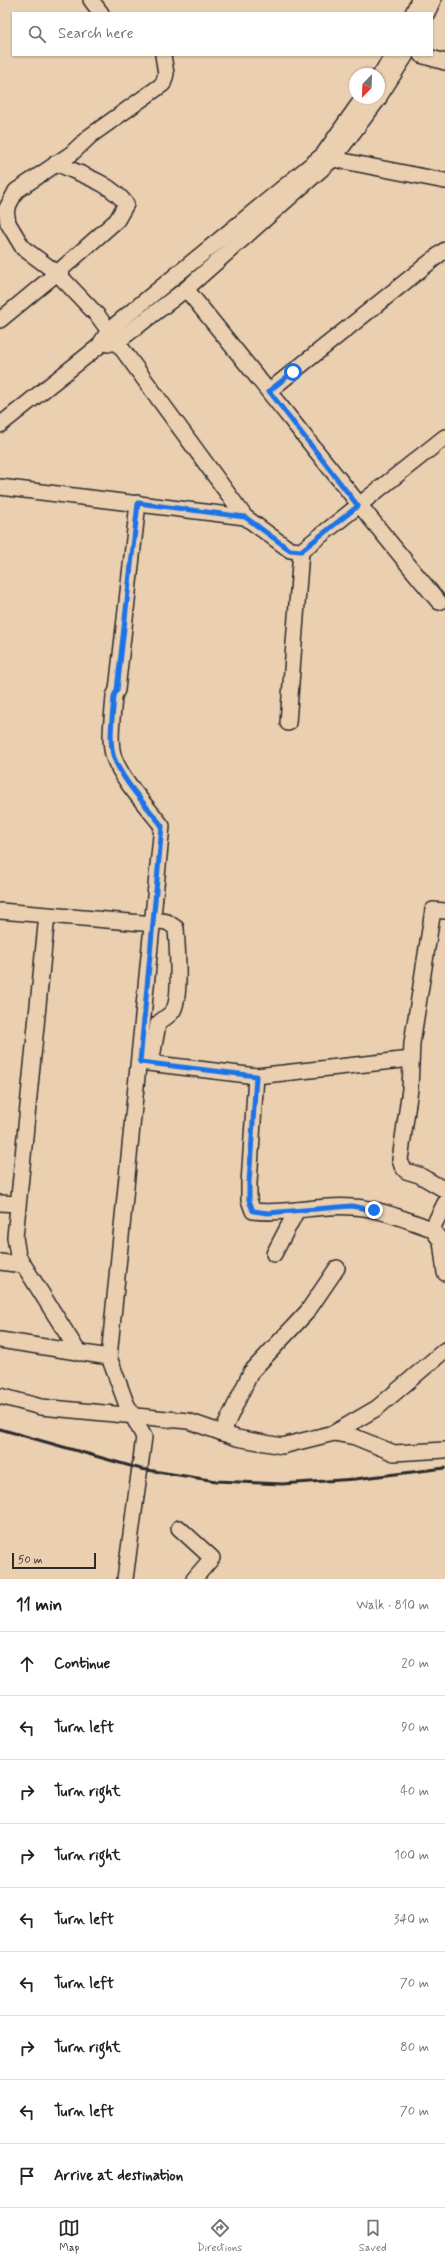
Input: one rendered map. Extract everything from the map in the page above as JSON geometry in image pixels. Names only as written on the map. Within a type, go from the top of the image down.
[{"type":"street","points":[[91,0],[100,12]]},
{"type":"street","points":[[413,12],[419,0]]},
{"type":"street","points":[[427,12],[433,0]]},
{"type":"street","points":[[163,56],[166,74],[163,84],[16,191],[6,210],[8,223],[23,248],[57,274],[113,336],[245,517],[290,550],[301,551],[445,437]]},
{"type":"street","points":[[385,68],[392,56]]},
{"type":"street","points":[[385,88],[405,56]]},
{"type":"street","points":[[424,56],[445,62]]},
{"type":"street","points":[[113,336],[328,157],[360,104]]},
{"type":"street","points":[[0,425],[99,346],[186,289],[328,157],[374,104]]},
{"type":"street","points":[[328,157],[445,181]]},
{"type":"street","points":[[0,320],[57,274],[117,220],[126,204],[120,196],[98,182],[56,163]]},
{"type":"street","points":[[269,391],[445,250]]},
{"type":"street","points":[[186,289],[269,391],[358,506],[439,602]]},
{"type":"street","points":[[0,487],[245,517]]},
{"type":"street","points":[[125,1579],[144,1437],[132,1415],[109,1357],[146,1062],[154,922],[162,826],[124,776],[114,757],[112,743],[114,696],[117,690],[138,503]]},
{"type":"street","points":[[288,723],[301,551]]},
{"type":"street","points":[[445,911],[433,910],[410,1059],[410,1089],[400,1160],[406,1171],[419,1175],[445,1190]]},
{"type":"street","points":[[0,911],[167,922],[176,928],[178,954],[176,1004],[172,1012],[158,1024],[146,1062]]},
{"type":"street","points":[[47,915],[14,1237],[18,1256],[23,1265],[79,1353]]},
{"type":"street","points":[[146,1062],[256,1076],[410,1059]]},
{"type":"street","points":[[256,1076],[249,1200],[253,1211],[268,1213],[351,1206],[374,1210],[432,1229],[441,1241],[445,1273]]},
{"type":"street","points":[[0,1203],[17,1204]]},
{"type":"street","points":[[432,1229],[445,1203]]},
{"type":"street","points":[[274,1254],[297,1210]]},
{"type":"street","points":[[0,1262],[23,1265]]},
{"type":"street","points":[[222,1433],[251,1372],[307,1312],[337,1268]]},
{"type":"street","points":[[0,1340],[109,1357]]},
{"type":"street","points":[[0,1396],[40,1407],[132,1415],[188,1422],[237,1438],[282,1446],[334,1433],[377,1408],[445,1350]]},
{"type":"street","points":[[334,1433],[355,1437],[394,1453],[445,1450]]},
{"type":"street","points":[[179,1528],[212,1558],[194,1579]]},
{"type":"railway","points":[[0,1429],[141,1469],[216,1481],[282,1484],[355,1479],[445,1468]]},
{"type":"route","points":[[293,372],[269,391],[358,506],[301,551],[290,550],[245,517],[138,503],[117,690],[114,696],[112,743],[114,757],[124,776],[162,826],[140,1062],[256,1076],[249,1183],[249,1200],[253,1211],[268,1213],[351,1206],[374,1210]]}]
